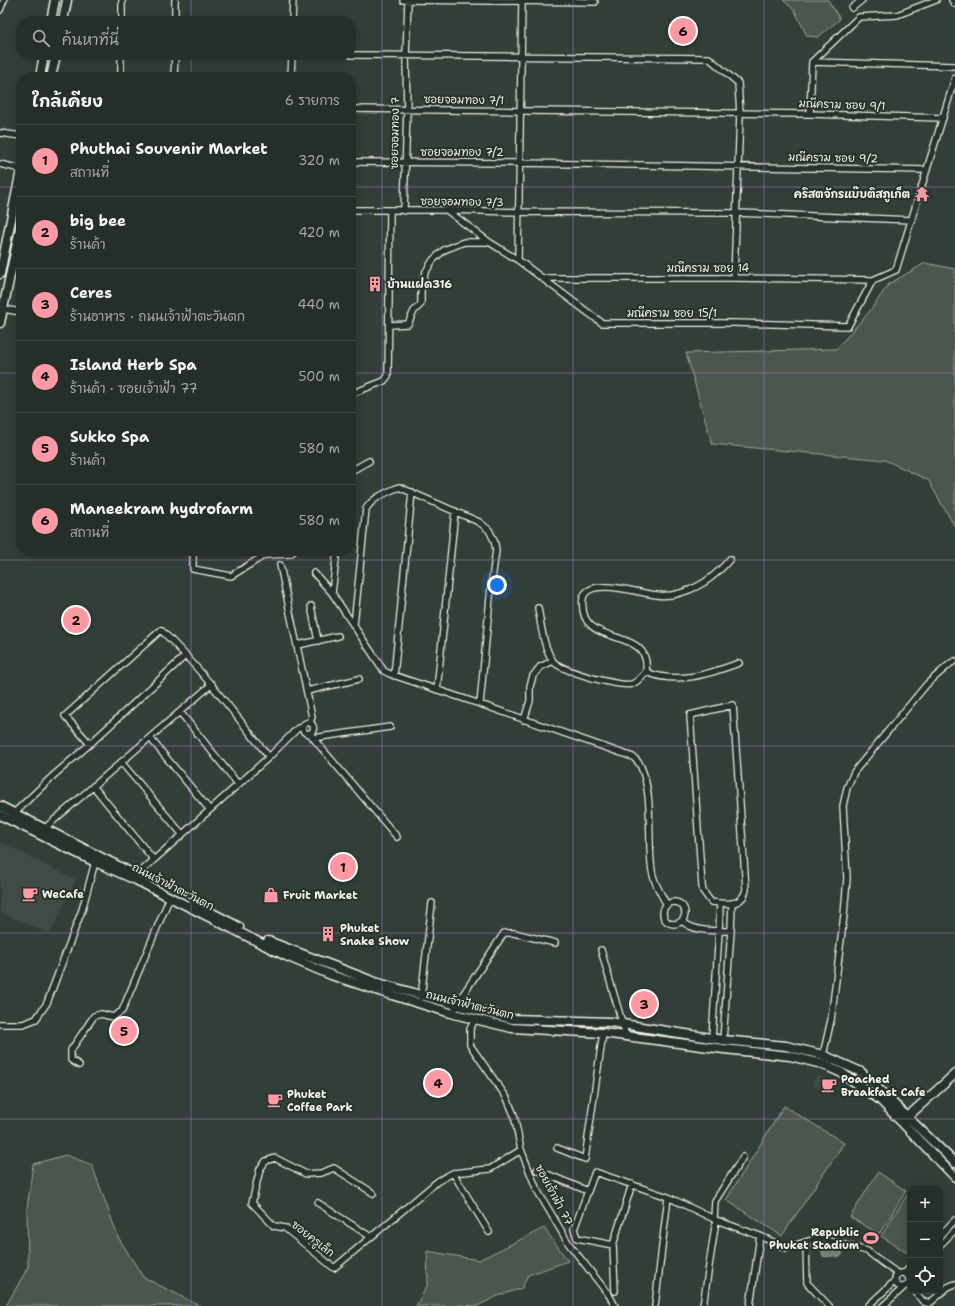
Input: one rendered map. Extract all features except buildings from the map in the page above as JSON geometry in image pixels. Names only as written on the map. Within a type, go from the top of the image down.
[{"type":"main road","points":[[52,16],[55,0]]},
{"type":"main road","points":[[64,16],[67,0]]},
{"type":"main road","points":[[41,72],[43,60]]},
{"type":"main road","points":[[53,72],[55,60]]},
{"type":"main road","points":[[0,274],[16,195]]},
{"type":"main road","points":[[0,323],[16,248]]},
{"type":"main road","name":"ถนนเจ้าฟ้าตะวันตก","points":[[0,806],[11,816],[95,862],[136,880],[292,959],[331,975],[420,1004],[512,1028],[602,1033],[790,1056],[822,1064],[842,1073],[880,1100],[955,1163]]},
{"type":"main road","name":"ถนนเจ้าฟ้าตะวันตก","points":[[0,815],[11,816],[45,828],[275,945],[375,982],[456,1005],[513,1018],[610,1022],[723,1040],[786,1046],[824,1055],[861,1072],[955,1177]]},
{"type":"main road","points":[[905,1120],[955,1074]]},
{"type":"street","points":[[0,10],[4,0]]},
{"type":"street","points":[[122,0],[122,16]]},
{"type":"street","points":[[175,0],[175,16]]},
{"type":"street","points":[[292,0],[292,16]]},
{"type":"street","points":[[406,0],[595,2]]},
{"type":"street","name":"ซอยจอมทอง 7","points":[[404,211],[407,110],[406,0]]},
{"type":"street","points":[[852,8],[862,0]]},
{"type":"street","points":[[810,114],[812,62],[860,17],[897,15],[936,0]]},
{"type":"street","points":[[952,0],[955,4]]},
{"type":"street","points":[[518,260],[522,1]]},
{"type":"street","points":[[356,55],[521,58],[709,58],[738,83],[740,113],[734,278]]},
{"type":"street","points":[[121,60],[121,72]]},
{"type":"street","points":[[174,72],[175,60]]},
{"type":"street","points":[[291,72],[292,60]]},
{"type":"street","points":[[812,62],[955,66]]},
{"type":"street","points":[[873,280],[896,270],[955,78]]},
{"type":"street","name":"ซอยจอมทอง 7/1","points":[[356,109],[740,113]]},
{"type":"street","name":"มณีคราม ซอย 9/1","points":[[740,113],[943,118]]},
{"type":"street","points":[[0,133],[16,135]]},
{"type":"street","name":"ซอยจอมทอง 7/2","points":[[356,162],[519,162],[738,166]]},
{"type":"street","points":[[0,164],[16,169]]},
{"type":"street","name":"มณีคราม ซอย 9/2","points":[[738,166],[927,170]]},
{"type":"street","name":"ซอยจอมทอง 7/3","points":[[356,210],[737,213],[912,220]]},
{"type":"street","points":[[356,392],[384,381],[388,376],[390,211]]},
{"type":"street","name":"มณีคราม ซอย 15/1","points":[[448,211],[602,322],[848,326],[873,280]]},
{"type":"street","points":[[389,325],[408,324],[414,311],[421,304],[421,291],[425,273],[433,260],[444,250],[464,242],[489,242]]},
{"type":"street","name":"มณีคราม ซอย 14","points":[[542,278],[873,280]]},
{"type":"street","points":[[3,309],[16,311]]},
{"type":"street","points":[[356,468],[369,461]]},
{"type":"street","points":[[354,625],[366,508],[369,504],[381,495],[399,487],[480,522],[488,530],[494,540],[496,550],[480,704]]},
{"type":"street","points":[[394,676],[412,492]]},
{"type":"street","points":[[437,690],[455,511]]},
{"type":"street","points":[[193,556],[193,569],[231,576],[261,556]]},
{"type":"street","points":[[332,593],[336,556]]},
{"type":"street","points":[[538,608],[541,630],[546,645],[553,661],[561,668],[622,685],[632,684],[646,672],[646,658],[642,650],[634,644],[595,630],[587,622],[584,614],[582,602],[584,595],[589,590],[608,587],[657,595],[671,595],[702,585],[719,572],[730,559]]},
{"type":"street","points":[[280,565],[298,645],[312,718],[310,723],[313,728],[311,736]]},
{"type":"street","points":[[314,573],[332,593],[384,671],[394,676],[633,757],[641,765],[645,781],[649,808],[652,873],[658,889],[667,905]]},
{"type":"street","points":[[311,606],[318,641]]},
{"type":"street","points":[[90,744],[65,716],[161,630],[212,684],[269,757]]},
{"type":"street","points":[[298,645],[338,636]]},
{"type":"street","points":[[11,816],[186,655]]},
{"type":"street","points":[[524,720],[530,701],[530,686],[533,676],[540,667],[553,661]]},
{"type":"street","points":[[824,1055],[831,1020],[844,915],[847,878],[843,806],[847,788],[854,772],[927,684],[951,663],[955,662]]},
{"type":"street","points":[[646,672],[668,678],[684,678],[720,670],[739,663]]},
{"type":"street","points":[[307,691],[359,679]]},
{"type":"street","points":[[45,828],[212,684]]},
{"type":"street","points":[[733,706],[746,889],[742,898],[738,902],[732,904],[720,904],[711,902],[703,891],[702,886],[690,715],[733,706]]},
{"type":"street","points":[[180,712],[238,784]]},
{"type":"street","points":[[137,875],[153,859],[269,757],[298,728],[302,728],[304,723],[310,723]]},
{"type":"street","points":[[311,736],[390,727]]},
{"type":"street","points":[[302,728],[304,733],[311,736],[397,837]]},
{"type":"street","points":[[150,738],[209,809]]},
{"type":"street","points":[[121,762],[182,834]]},
{"type":"street","points":[[92,786],[153,859]]},
{"type":"street","points":[[0,1024],[23,1024],[36,1019],[47,1003],[82,910],[95,862]]},
{"type":"street","points":[[79,1065],[71,1060],[71,1050],[94,1016],[101,1014],[113,1017],[122,1011],[170,898]]},
{"type":"street","points":[[670,903],[677,903],[683,907],[685,914],[682,920],[676,923],[666,920],[664,918],[664,911],[667,905],[670,903]]},
{"type":"street","points":[[420,1004],[432,904]]},
{"type":"street","points":[[712,1038],[720,904]]},
{"type":"street","points":[[723,1040],[732,904]]},
{"type":"street","points":[[682,920],[686,925],[699,930],[731,931]]},
{"type":"street","points":[[454,1014],[456,1005],[504,933],[514,932],[555,943]]},
{"type":"street","points":[[601,950],[624,1024],[626,1036]]},
{"type":"street","name":"ซอยเจ้าฟ้า 77","points":[[474,1019],[470,1029],[470,1045],[506,1098],[514,1115],[521,1150],[537,1190],[568,1244],[609,1295],[615,1306]]},
{"type":"street","points":[[557,1148],[585,1159],[602,1033]]},
{"type":"street","name":"ซอยครูเล็ก","points":[[373,1193],[334,1168],[321,1173],[306,1174],[275,1158],[266,1161],[260,1169],[252,1203],[274,1226],[285,1228],[334,1268],[438,1181],[453,1173],[490,1168],[521,1150]]},
{"type":"street","points":[[703,1306],[715,1219],[716,1201],[743,1157]]},
{"type":"street","points":[[537,1170],[588,1191]]},
{"type":"street","points":[[613,1245],[577,1238],[574,1229],[595,1172],[668,1197],[715,1219],[760,1236],[786,1248],[818,1238],[867,1251],[898,1274],[907,1274]]},
{"type":"street","points":[[453,1173],[489,1232]]},
{"type":"street","points":[[615,1291],[613,1245],[632,1184]]},
{"type":"street","points":[[655,1306],[668,1197]]},
{"type":"street","points":[[318,1203],[371,1236]]},
{"type":"street","points":[[943,1233],[955,1220]]},
{"type":"street","points":[[943,1242],[955,1230]]},
{"type":"street","points":[[750,1306],[760,1236]]},
{"type":"street","points":[[806,1243],[807,1283],[829,1306]]},
{"type":"street","points":[[868,1306],[895,1281],[895,1277],[898,1274]]},
{"type":"street","points":[[895,1281],[900,1287],[907,1285]]},
{"type":"street","points":[[943,1291],[948,1286],[955,1284]]},
{"type":"street","points":[[883,1306],[907,1286]]},
{"type":"street","points":[[917,1294],[924,1303],[927,1304],[940,1294]]},
{"type":"shaded area","points":[[783,0],[828,0],[840,19],[818,37],[807,36],[795,11]]},
{"type":"shaded area","points":[[925,263],[955,269],[955,527],[928,480],[885,460],[712,444],[686,353],[836,349],[869,312],[889,284]]},
{"type":"shaded area","points":[[0,842],[76,880],[50,934],[0,912]]},
{"type":"shaded area","points":[[816,1074],[823,1078],[820,1088],[812,1085]]},
{"type":"shaded area","points":[[784,1106],[844,1143],[782,1236],[726,1200]]},
{"type":"shaded area","points":[[66,1155],[92,1165],[118,1237],[143,1277],[200,1306],[6,1306],[28,1267],[27,1209],[33,1164]]},
{"type":"shaded area","points":[[878,1172],[906,1191],[879,1234],[850,1217]]},
{"type":"shaded area","points":[[907,1195],[907,1253],[881,1236]]},
{"type":"shaded area","points":[[544,1228],[568,1261],[528,1275],[522,1288],[498,1296],[477,1306],[416,1306],[428,1284],[427,1251],[479,1260]]},
{"type":"shaded area","points":[[825,1246],[842,1251],[842,1255],[839,1257],[823,1256],[822,1251]]},
{"type":"place","name":"Maneekram hydrofarm","points":[[683,31]]},
{"type":"place","name":"คริสตจักรแบ๊บติสภูเก็ต","points":[[922,194]]},
{"type":"place","name":"บ้านแฝด316","points":[[375,284]]},
{"type":"place","name":"big bee","points":[[76,620]]},
{"type":"place","name":"Phuthai Souvenir Market","points":[[343,867]]},
{"type":"place","name":"WeCafe","points":[[30,894]]},
{"type":"place","name":"Fruit Market","points":[[271,895]]},
{"type":"place","name":"Phuket Snake Show","points":[[328,934]]},
{"type":"place","name":"Ceres","points":[[644,1004]]},
{"type":"place","name":"Sukko Spa","points":[[124,1031]]},
{"type":"place","name":"Island Herb Spa","points":[[438,1083]]},
{"type":"place","name":"Poached Breakfast Cafe","points":[[829,1085]]},
{"type":"place","name":"Phuket Coffee Park","points":[[275,1100]]},
{"type":"place","name":"Republic Phuket Stadium","points":[[871,1238]]}]
